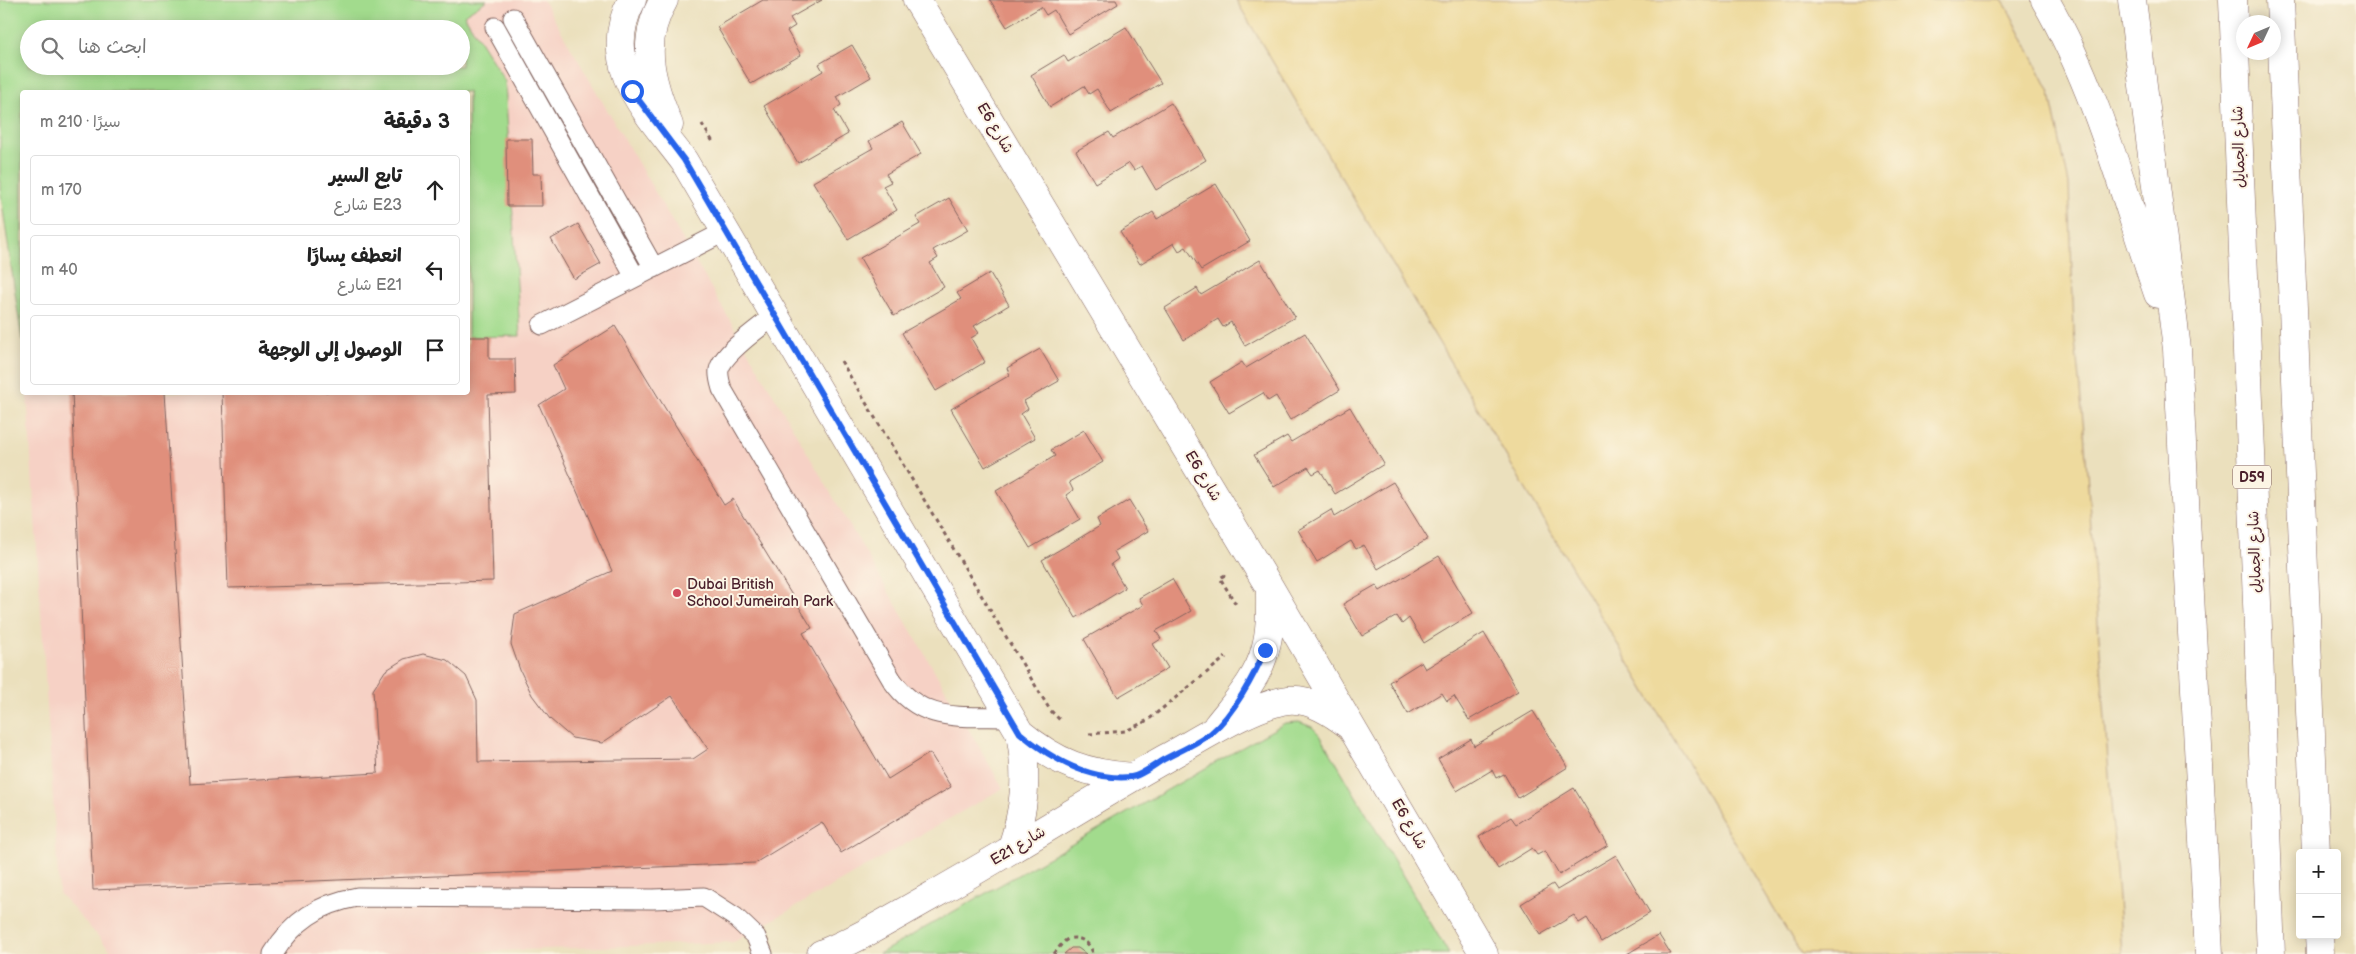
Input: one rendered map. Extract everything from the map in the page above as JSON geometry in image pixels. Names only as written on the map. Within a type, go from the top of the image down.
[{"type":"street","points":[[632,0],[626,12],[619,40],[624,69],[632,91],[684,160],[1015,725],[1026,778],[1020,826],[1011,850]]},
{"type":"street","points":[[664,0],[656,13],[649,42],[651,72],[655,93],[684,160]]},
{"type":"street","name":"E6 شارع","points":[[917,0],[1354,729],[1484,954]]},
{"type":"street","points":[[2045,0],[2060,26],[2091,97],[2177,349]]},
{"type":"street","points":[[2132,0],[2177,349],[2209,954]]},
{"type":"street","name":"شارع الجمايل","points":[[2233,0],[2271,954]]},
{"type":"street","points":[[2280,0],[2316,849]]},
{"type":"street","name":"E21 شارع","points":[[1211,732],[1253,679],[1265,650],[1270,618],[1270,588]]},
{"type":"street","name":"E21 شارع","points":[[821,954],[848,943],[1011,850],[1211,732],[1264,707],[1290,700],[1316,705],[1354,729]]},
{"type":"street","points":[[1015,725],[1052,756],[1082,770],[1107,775],[1133,777]]},
{"type":"street","points":[[2319,939],[2320,954]]},
{"type":"lane","points":[[513,18],[654,268]]},
{"type":"lane","points":[[495,27],[635,277]]},
{"type":"lane","points":[[542,325],[726,231]]},
{"type":"lane","points":[[775,315],[729,354],[720,367],[719,378],[722,389],[892,680],[908,700],[931,713],[1015,725]]},
{"type":"lane","points":[[273,954],[290,930],[304,917],[338,900],[356,897],[704,898],[735,917],[756,937],[763,954]]},
{"type":"path","points":[[700,122],[715,147]]},
{"type":"path","points":[[838,356],[1050,710],[1064,724]]},
{"type":"path","points":[[1241,613],[1220,578],[1252,558]]},
{"type":"path","points":[[1084,733],[1126,731],[1148,720],[1220,663],[1232,651]]},
{"type":"path","points":[[1082,770],[1089,734]]},
{"type":"path","points":[[1054,954],[1068,940],[1078,938],[1086,942],[1092,949],[1093,954]]},
{"type":"shaded area","points":[[0,0],[543,0],[1003,788],[734,942],[415,954],[114,954],[59,893],[27,395],[470,395],[470,90],[20,90],[20,326],[0,189]]},
{"type":"green space","points":[[0,0],[487,0],[464,15],[467,20],[20,20],[20,75],[470,75],[470,25],[505,81],[520,336],[470,337],[470,90],[20,90],[20,326],[0,189]]},
{"type":"green space","points":[[1299,722],[1312,727],[1320,735],[1449,954],[879,954],[1285,723]]},
{"type":"sand","points":[[1236,0],[2002,0],[2049,90],[2069,184],[2074,330],[2084,431],[2122,954],[1801,954]]},
{"type":"building","points":[[763,0],[822,0],[790,18],[795,26],[787,31],[801,55],[751,84],[717,27]]},
{"type":"building","points":[[990,0],[1116,0],[1118,4],[1068,34],[1054,10],[1046,15],[1041,7],[1007,27]]},
{"type":"building","points":[[1126,27],[1161,83],[1111,113],[1097,89],[1089,94],[1084,86],[1050,107],[1031,75],[1064,55],[1068,62]]},
{"type":"building","points":[[852,45],[871,77],[837,97],[841,105],[834,110],[848,134],[798,163],[764,106],[823,71],[819,64]]},
{"type":"building","points":[[1171,103],[1206,160],[1156,190],[1142,166],[1134,170],[1129,163],[1095,183],[1076,151],[1109,132],[1113,138]]},
{"type":"building","points":[[902,122],[921,154],[886,174],[891,182],[883,186],[897,210],[848,239],[813,182],[873,148],[869,141]]},
{"type":"building","points":[[506,139],[532,139],[533,174],[541,174],[542,206],[507,206]]},
{"type":"building","points":[[1216,184],[1250,241],[1201,270],[1186,247],[1179,251],[1174,243],[1140,264],[1120,232],[1153,212],[1157,219]]},
{"type":"building","points":[[949,198],[968,230],[933,250],[938,258],[930,263],[944,287],[894,316],[860,258],[920,224],[916,217]]},
{"type":"building","points":[[578,224],[601,264],[574,279],[551,239]]},
{"type":"building","points":[[1260,260],[1295,317],[1245,346],[1231,322],[1223,327],[1218,319],[1184,340],[1165,308],[1197,288],[1201,295]]},
{"type":"building","points":[[990,273],[1009,305],[974,326],[979,333],[971,338],[985,362],[936,391],[902,333],[961,299],[957,293]]},
{"type":"building","name":"Dubai British School Jumeirah Park","points":[[615,326],[724,505],[733,499],[812,628],[803,633],[888,779],[930,753],[951,787],[841,853],[822,822],[755,863],[93,890],[72,395],[165,395],[190,784],[378,773],[373,690],[385,671],[404,659],[423,654],[447,660],[466,676],[477,700],[478,762],[693,759],[708,749],[672,696],[602,743],[572,738],[550,719],[532,695],[520,670],[511,644],[515,614],[612,571],[539,405],[564,389],[553,365]]},
{"type":"building","points":[[1305,333],[1340,390],[1290,420],[1276,396],[1268,401],[1263,393],[1229,413],[1210,382],[1242,362],[1246,368]]},
{"type":"building","points":[[470,337],[489,337],[489,359],[515,359],[516,394],[488,395],[493,581],[228,588],[222,395],[470,395]]},
{"type":"building","points":[[1040,349],[1059,381],[1024,401],[1028,409],[1021,414],[1035,438],[985,467],[951,409],[1010,375],[1007,368]]},
{"type":"building","points":[[1350,407],[1384,464],[1335,494],[1320,470],[1313,474],[1308,467],[1274,487],[1254,455],[1287,436],[1291,442]]},
{"type":"building","points":[[1084,430],[1103,462],[1069,482],[1073,490],[1066,495],[1080,519],[1030,548],[996,491],[1055,456],[1051,450]]},
{"type":"building","points":[[1393,482],[1428,539],[1378,569],[1364,545],[1356,549],[1351,541],[1317,562],[1298,530],[1331,510],[1334,517]]},
{"type":"building","points":[[1129,500],[1148,531],[1114,551],[1118,559],[1111,564],[1125,588],[1076,618],[1042,560],[1100,526],[1097,519]]},
{"type":"building","points":[[1439,556],[1473,613],[1424,643],[1409,618],[1402,624],[1397,616],[1362,636],[1343,604],[1376,585],[1380,591]]},
{"type":"building","points":[[1172,579],[1191,611],[1156,631],[1161,639],[1153,644],[1168,668],[1118,697],[1084,639],[1143,605],[1139,598]]},
{"type":"building","points":[[1484,633],[1518,691],[1469,720],[1454,696],[1447,701],[1442,693],[1408,714],[1389,682],[1421,662],[1425,669]]},
{"type":"building","points":[[1533,711],[1568,767],[1518,798],[1504,774],[1496,778],[1492,770],[1457,791],[1438,759],[1471,739],[1474,746]]},
{"type":"building","points":[[1574,788],[1608,845],[1559,875],[1545,851],[1537,855],[1532,848],[1498,869],[1479,837],[1511,817],[1516,824]]},
{"type":"building","points":[[1616,855],[1650,913],[1601,942],[1587,918],[1579,923],[1574,915],[1540,935],[1521,904],[1553,884],[1557,890]]},
{"type":"building","points":[[1659,935],[1671,954],[1627,954]]},
{"type":"building","points":[[1071,948],[1078,948],[1086,954],[1064,954]]},
{"type":"place","name":"Dubai British School Jumeirah Park","points":[[677,593]]},
{"type":"route","points":[[632,91],[684,160],[1020,733],[1039,748],[1059,760],[1082,770],[1107,775],[1133,777],[1211,732],[1233,707],[1253,679],[1265,650]]}]
